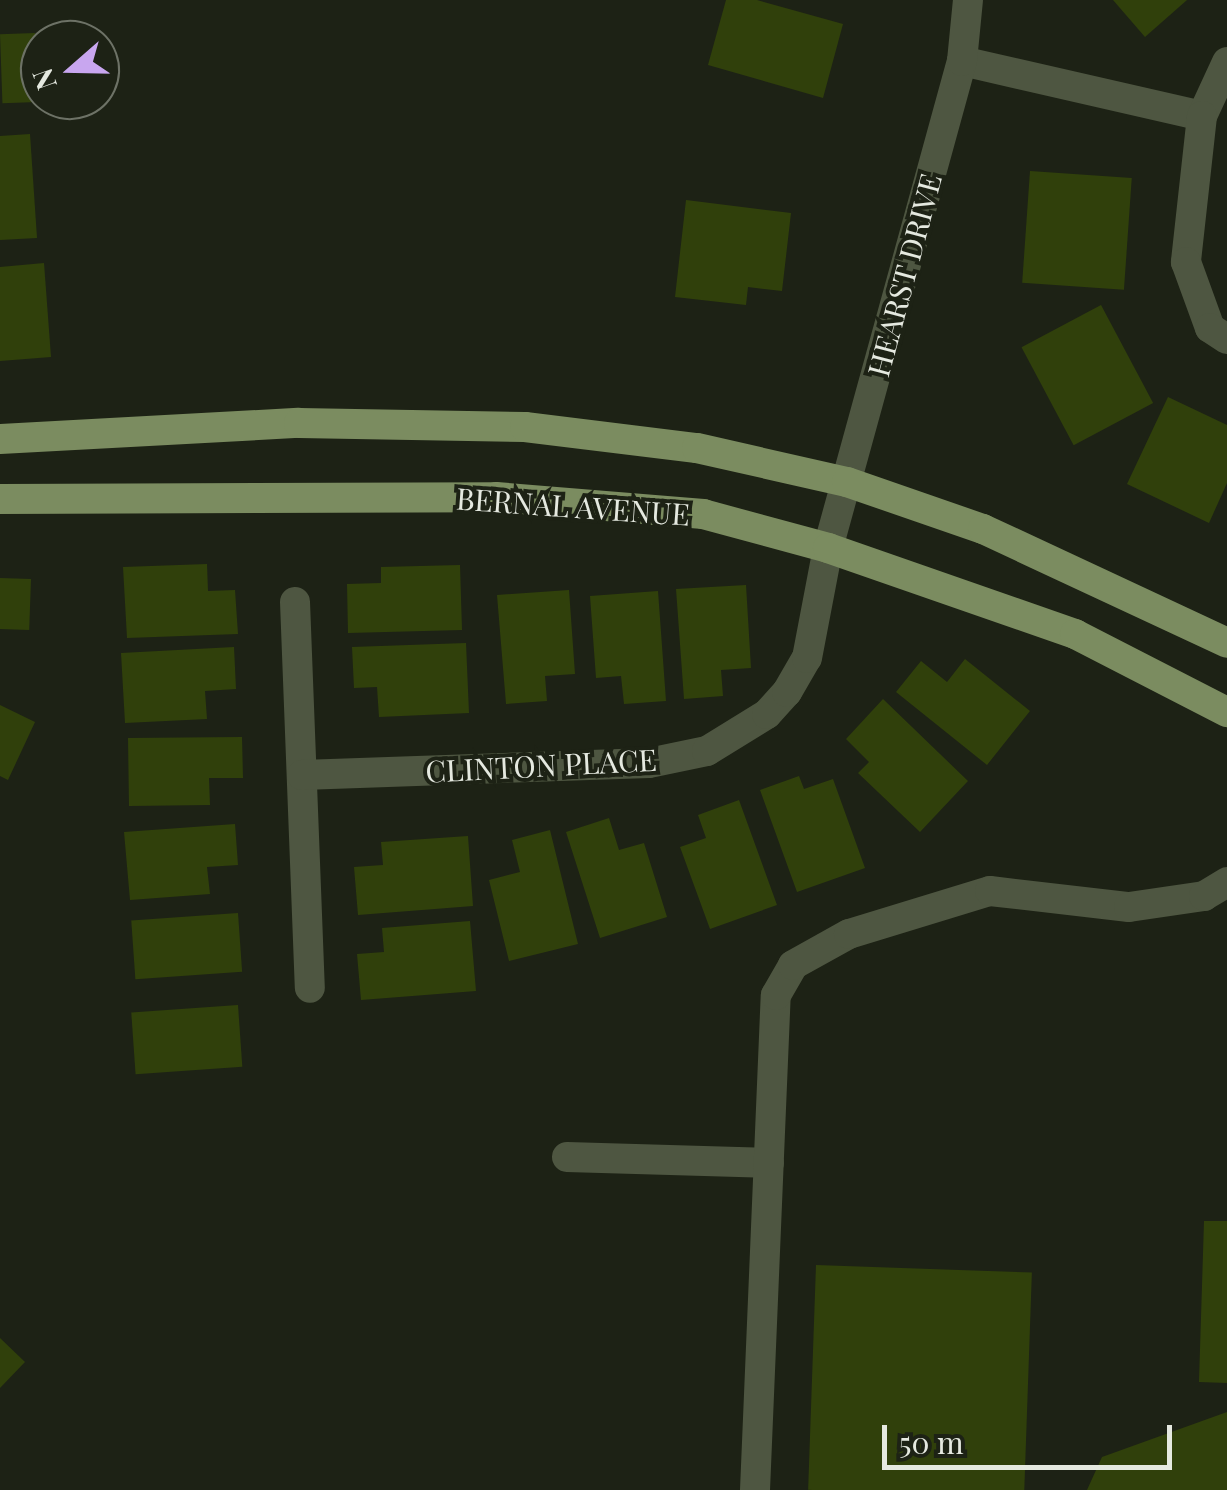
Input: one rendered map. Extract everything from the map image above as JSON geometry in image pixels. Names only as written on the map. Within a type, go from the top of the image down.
[{"type":"main road","points":[[0,439],[299,423],[524,427],[696,448],[848,482],[983,528],[1227,643]]},
{"type":"main road","name":"BERNAL AVENUE","points":[[0,499],[624,503],[704,514],[828,548],[1074,634],[1227,712]]},
{"type":"street","name":"HEARST DRIVE","points":[[828,548],[962,61],[968,0]]},
{"type":"street","points":[[962,61],[1202,116]]},
{"type":"street","points":[[1227,62],[1202,116],[1186,262],[1210,328],[1227,339]]},
{"type":"street","name":"CLINTON PLACE","points":[[302,775],[649,763],[707,751],[787,692],[807,658],[828,548]]},
{"type":"street","points":[[295,602],[310,988]]},
{"type":"street","points":[[756,1490],[776,995],[793,964],[850,934],[990,891],[1129,907],[1204,896],[1227,882]]},
{"type":"street","points":[[567,1157],[769,1164]]},
{"type":"building","points":[[726,0],[757,0],[843,24],[823,98],[708,65]]},
{"type":"building","points":[[1113,0],[1187,0],[1145,37]]},
{"type":"building","points":[[0,34],[20,34],[20,103],[2,103]]},
{"type":"building","points":[[30,134],[37,238],[0,240],[0,136]]},
{"type":"building","points":[[1030,171],[1132,178],[1124,290],[1022,283]]},
{"type":"building","points":[[686,200],[791,213],[782,291],[748,287],[746,305],[675,297]]},
{"type":"building","points":[[44,263],[51,357],[0,361],[0,267]]},
{"type":"building","points":[[1101,305],[1153,403],[1074,445],[1022,347]]},
{"type":"building","points":[[1168,397],[1227,425],[1227,483],[1209,523],[1127,484]]},
{"type":"building","points":[[207,564],[208,591],[235,590],[238,634],[127,638],[123,567]]},
{"type":"building","points":[[460,565],[462,630],[348,633],[347,584],[381,583],[381,567]]},
{"type":"building","points":[[0,578],[31,579],[29,630],[0,629]]},
{"type":"building","points":[[746,585],[751,668],[721,670],[723,696],[684,699],[676,589]]},
{"type":"building","points":[[569,590],[575,674],[545,676],[547,701],[506,704],[497,595]]},
{"type":"building","points":[[658,591],[666,701],[624,704],[621,676],[596,678],[590,596]]},
{"type":"building","points":[[466,643],[469,713],[379,717],[377,687],[354,688],[352,647]]},
{"type":"building","points":[[234,647],[236,689],[205,691],[207,719],[125,723],[121,653]]},
{"type":"building","points":[[965,659],[1030,711],[987,765],[896,692],[921,661],[947,682]]},
{"type":"building","points":[[883,699],[968,781],[920,832],[858,773],[869,762],[846,739]]},
{"type":"building","points":[[0,705],[35,722],[8,780],[0,776]]},
{"type":"building","points":[[242,737],[243,778],[209,778],[210,805],[129,806],[128,738]]},
{"type":"building","points":[[799,776],[804,789],[833,779],[865,868],[797,892],[760,790]]},
{"type":"building","points":[[739,800],[777,905],[710,929],[680,847],[706,838],[698,815]]},
{"type":"building","points":[[609,818],[619,850],[644,843],[667,917],[600,938],[566,832]]},
{"type":"building","points":[[235,824],[238,865],[207,867],[210,894],[130,900],[124,832]]},
{"type":"building","points":[[550,830],[578,944],[509,961],[489,880],[520,872],[512,840]]},
{"type":"building","points":[[468,836],[473,906],[358,915],[354,867],[383,865],[381,842]]},
{"type":"building","points":[[238,913],[242,972],[135,979],[131,920]]},
{"type":"building","points":[[470,921],[476,991],[361,1000],[357,954],[384,952],[382,928]]},
{"type":"building","points":[[238,1005],[242,1067],[136,1074],[131,1012]]},
{"type":"building","points":[[1204,1221],[1227,1221],[1227,1383],[1199,1382]]},
{"type":"building","points":[[816,1265],[1032,1273],[1024,1490],[808,1490]]},
{"type":"building","points":[[0,1338],[25,1362],[0,1388]]},
{"type":"building","points":[[1227,1412],[1227,1490],[1087,1490],[1102,1457]]}]
